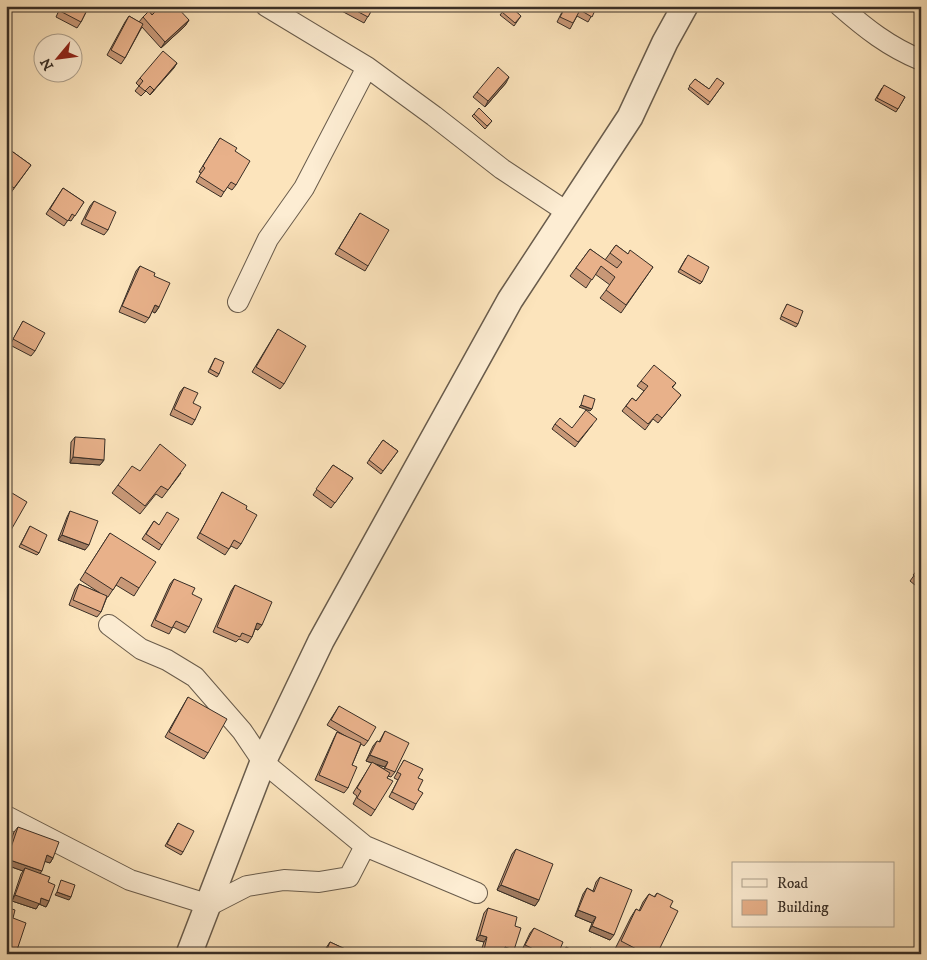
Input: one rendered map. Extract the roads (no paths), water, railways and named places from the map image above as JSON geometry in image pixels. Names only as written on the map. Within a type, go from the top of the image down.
[{"type":"street","points":[[266,6],[368,67],[502,169],[567,212]]},
{"type":"street","points":[[189,954],[210,905],[263,762],[330,625],[510,300],[630,117],[665,42],[685,6]]},
{"type":"street","points":[[840,6],[868,31],[897,50],[921,60]]},
{"type":"street","points":[[238,302],[268,239],[304,188],[368,67]]},
{"type":"street","points":[[109,625],[141,649],[167,660],[195,677],[217,700],[263,762],[365,846],[422,868],[477,893]]},
{"type":"street","points":[[6,816],[130,880],[210,905],[247,886],[284,880],[319,882],[349,877],[365,846]]}]
